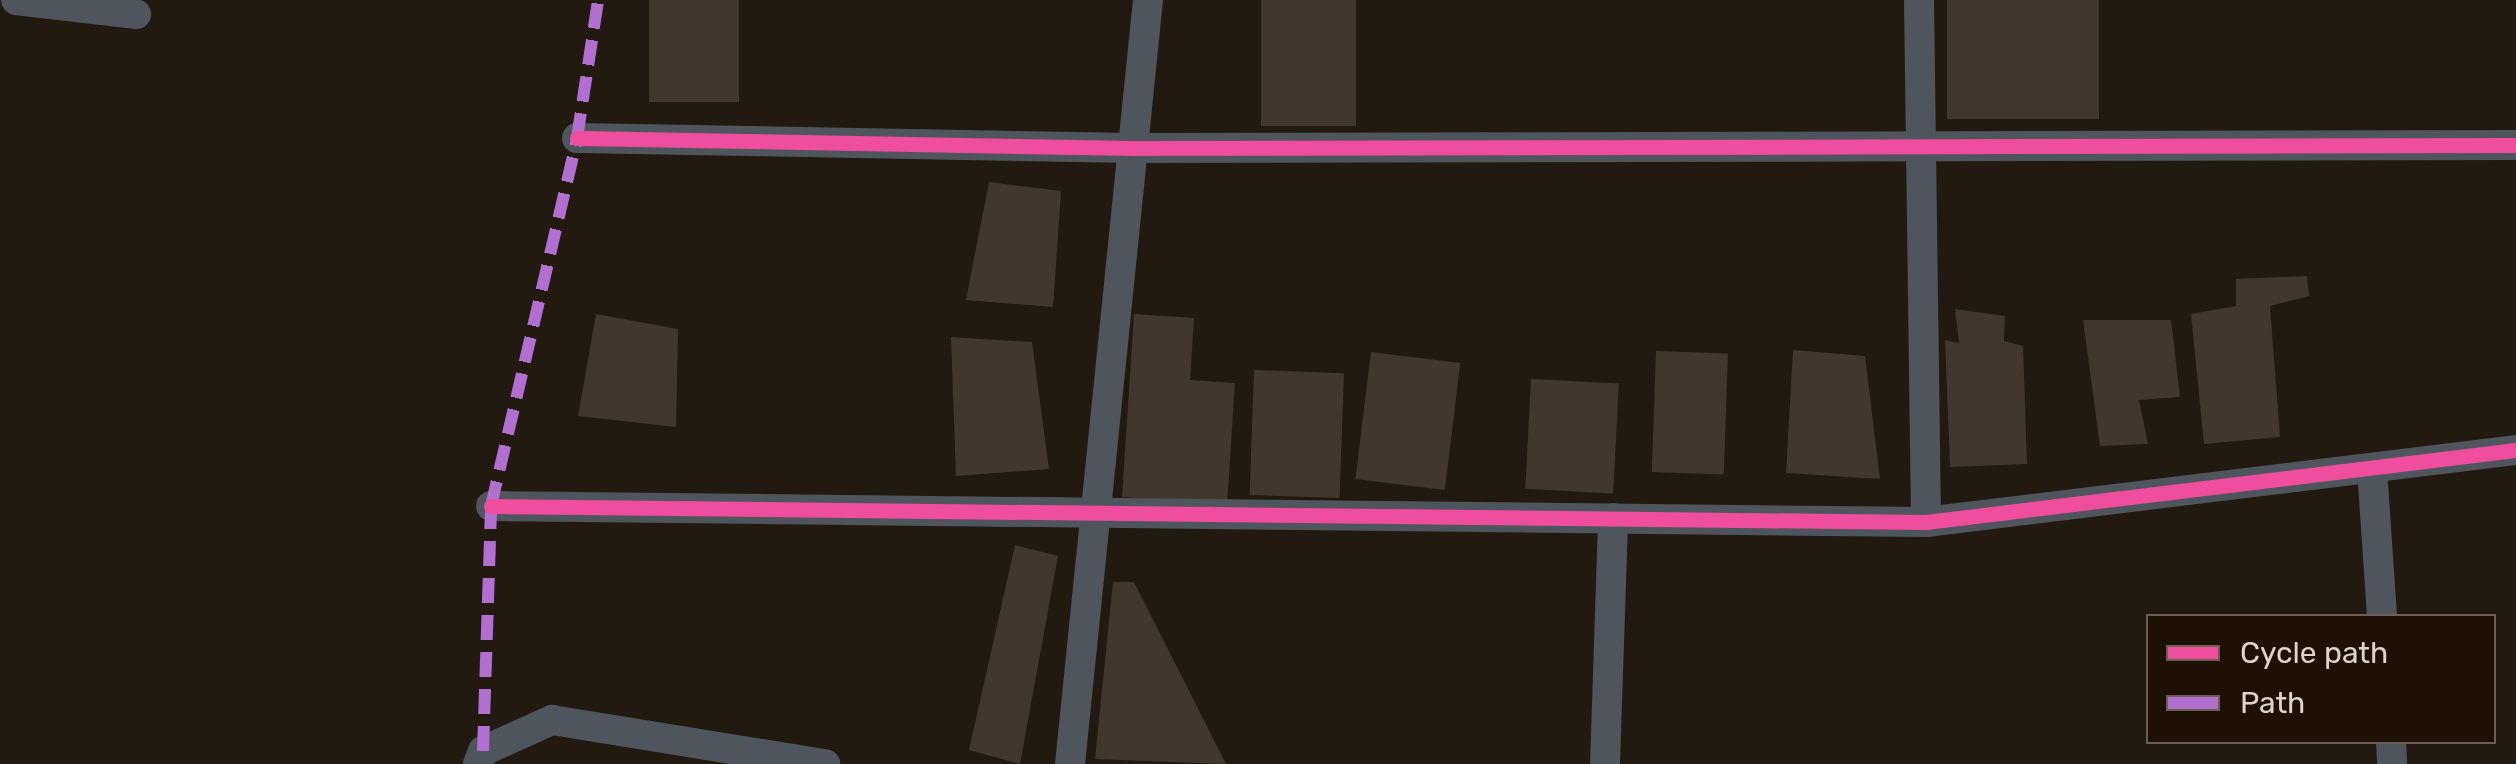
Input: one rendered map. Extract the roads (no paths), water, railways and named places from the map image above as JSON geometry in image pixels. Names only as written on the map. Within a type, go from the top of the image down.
[{"type":"street","points":[[16,0],[136,14]]},
{"type":"street","points":[[1070,764],[1148,0]]},
{"type":"street","points":[[1919,0],[1926,522]]},
{"type":"street","points":[[577,138],[1133,148],[2516,145]]},
{"type":"street","points":[[491,506],[1926,522],[2516,450]]},
{"type":"street","points":[[2372,469],[2382,614]]},
{"type":"street","points":[[1604,764],[1613,518]]},
{"type":"street","points":[[478,764],[484,751],[552,720],[825,764]]}]
